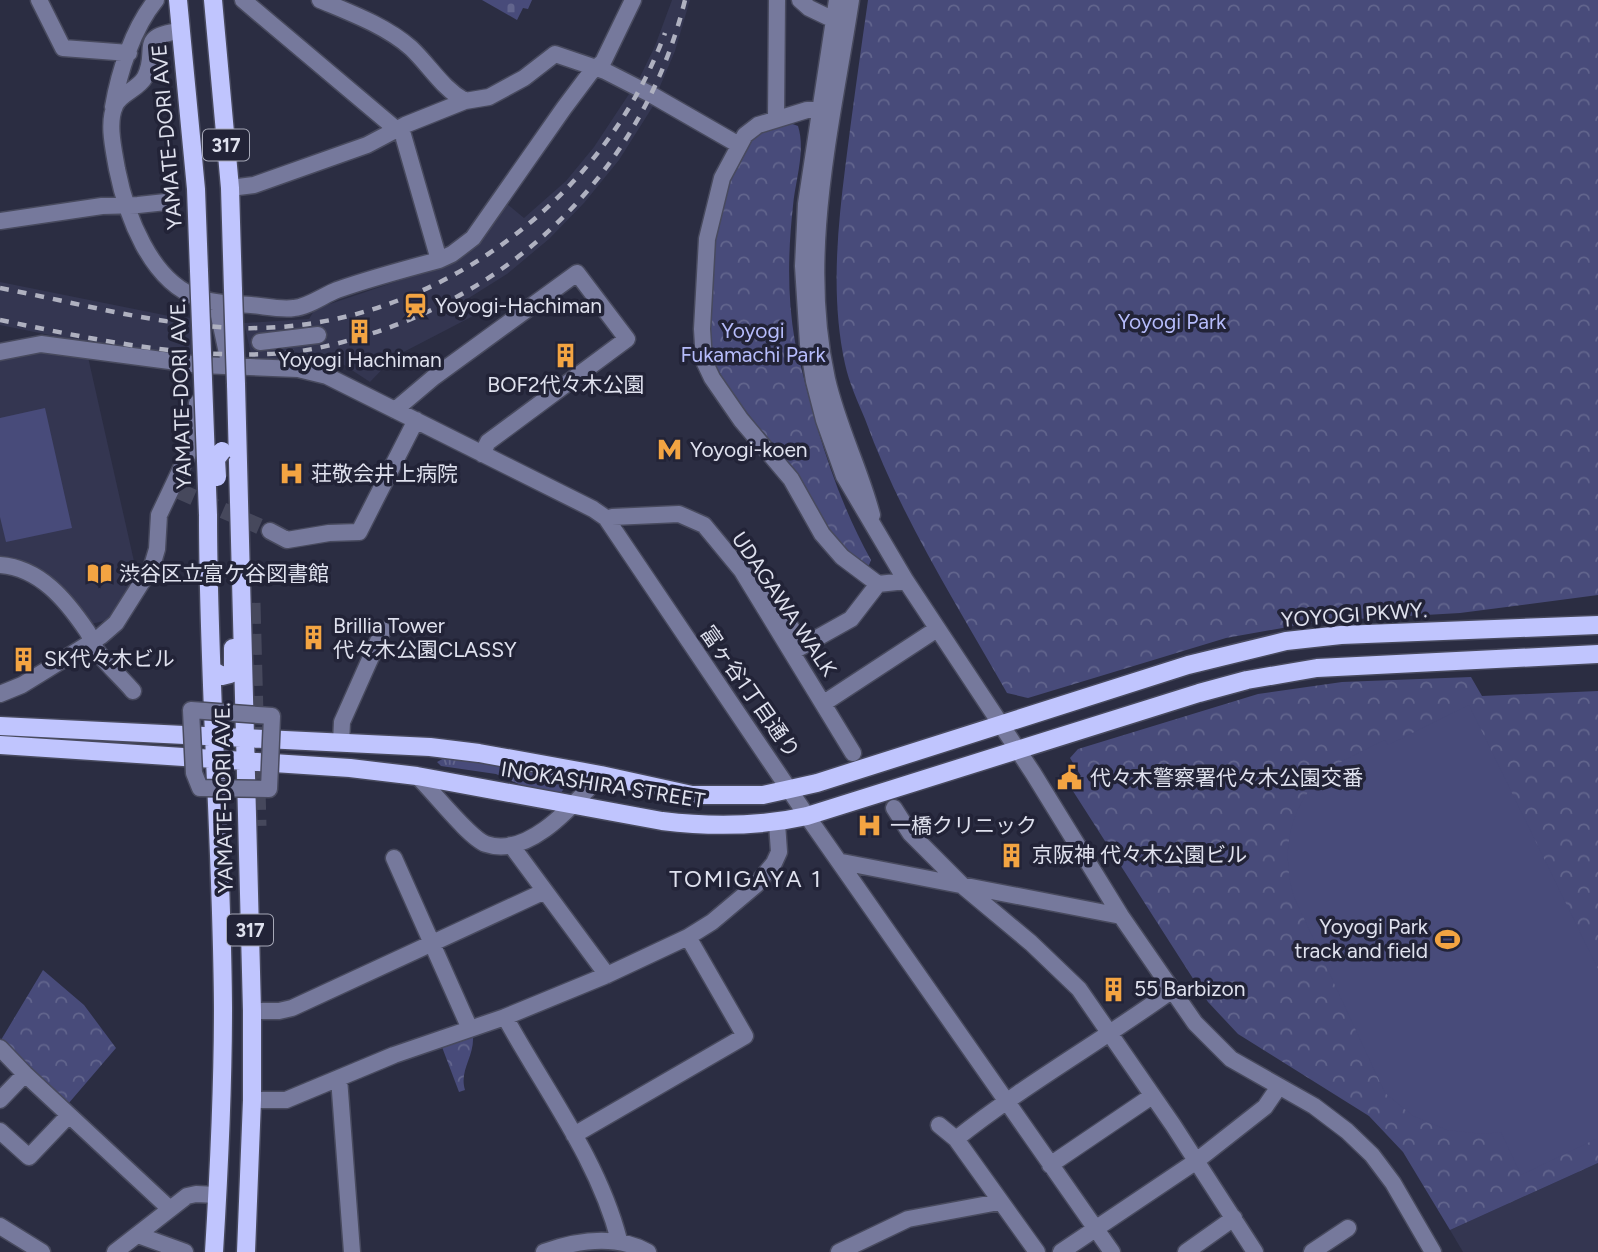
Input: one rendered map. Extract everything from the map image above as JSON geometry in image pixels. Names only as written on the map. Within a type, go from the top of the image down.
[{"type":"main road","name":"YAMATE-DORI AVE","points":[[178,0],[196,189],[199,271]]},
{"type":"main road","name":"317","points":[[213,0],[230,188],[233,376]]},
{"type":"main road","name":"YAMATE-DORI AVE.","points":[[199,271],[213,515],[208,562],[223,1007],[222,1101],[214,1252]]},
{"type":"main road","name":"YAMATE-DORI AVE.","points":[[233,376],[230,454],[242,607],[252,1011],[252,1100],[246,1252]]},
{"type":"main road","points":[[213,515],[216,459],[230,454]]},
{"type":"main road","points":[[212,670],[226,676],[233,668],[232,604],[241,583]]},
{"type":"main road","points":[[242,607],[254,635],[259,727],[269,734],[341,743]]},
{"type":"main road","name":"YOYOGI PKWY.","points":[[1000,725],[1188,665],[1286,641],[1341,635],[1598,625]]},
{"type":"main road","points":[[1017,750],[1199,693],[1289,672],[1343,666],[1598,653]]},
{"type":"main road","name":"INOKASHIRA STREET","points":[[341,743],[442,748],[601,775],[692,795],[738,796],[791,790],[1000,725]]},
{"type":"main road","points":[[0,726],[341,743]]},
{"type":"main road","name":"INOKASHIRA STREET","points":[[0,745],[350,768],[417,776],[700,826],[740,826],[807,816],[1017,750]]},
{"type":"street","points":[[39,0],[63,48],[129,53]]},
{"type":"street","points":[[156,0],[129,53],[113,108],[114,148],[126,205],[147,251],[168,278],[197,298],[294,309],[353,284],[439,260],[465,245],[481,228],[591,72],[603,62],[633,0]]},
{"type":"street","points":[[243,0],[403,135],[439,260]]},
{"type":"street","points":[[320,0],[392,35],[411,49],[453,94],[465,101]]},
{"type":"street","points":[[775,118],[777,0]]},
{"type":"street","points":[[800,0],[809,8],[834,19]]},
{"type":"street","points":[[837,0],[804,232],[803,266],[808,344],[814,381],[834,449],[854,496],[1121,916],[1195,1023],[1231,1059],[1348,1130],[1393,1183],[1433,1252]]},
{"type":"street","points":[[851,0],[819,206],[816,243],[817,306],[827,379],[837,418],[867,494],[874,524]]},
{"type":"street","points":[[113,108],[118,100],[143,80],[148,67],[150,46],[155,37],[181,31]]},
{"type":"street","points":[[230,188],[254,185],[367,145],[405,125],[465,101],[504,91],[555,54],[597,68],[652,94],[739,145]]},
{"type":"street","points":[[820,110],[807,110],[758,125],[745,135],[722,178],[706,239],[702,329],[704,361],[712,378],[741,420],[791,478],[822,534],[842,557],[878,584],[906,581]]},
{"type":"street","points":[[0,221],[102,206],[166,202]]},
{"type":"street","points":[[395,410],[434,377],[577,273],[627,339],[488,442],[482,454]]},
{"type":"street","points":[[216,302],[233,376]]},
{"type":"street","points":[[260,342],[318,335]]},
{"type":"street","name":"富ヶ谷1丁目通り","points":[[0,352],[41,344],[200,365],[233,376],[298,369],[314,372],[416,420],[606,518],[807,816],[842,862],[1112,1252]]},
{"type":"street","points":[[0,694],[22,685],[68,657],[116,623],[152,565],[157,549],[159,515],[175,489],[195,439],[200,365]]},
{"type":"street","points":[[270,531],[287,540],[329,533],[359,532],[416,420]]},
{"type":"street","name":"UDAGAWA WALK","points":[[612,517],[679,514],[704,525],[742,571],[798,649],[824,703],[853,753]]},
{"type":"street","points":[[0,565],[16,566],[36,575],[54,591],[97,650],[133,691]]},
{"type":"street","points":[[766,591],[798,649],[851,618],[878,584]]},
{"type":"street","points":[[341,743],[342,722],[383,629]]},
{"type":"street","points":[[824,703],[937,629]]},
{"type":"street","points":[[191,710],[272,716],[269,789],[200,788],[194,773],[191,710]]},
{"type":"street","points":[[417,776],[470,834],[486,845],[511,845],[543,833],[601,775]]},
{"type":"street","points":[[894,808],[910,832],[964,887],[1069,977],[1079,989],[1111,1033],[1255,1252]]},
{"type":"street","points":[[252,1100],[286,1100],[394,1055],[505,1017],[607,975],[688,937],[736,903],[756,885],[774,863],[779,852],[776,822]]},
{"type":"street","points":[[511,845],[607,975]]},
{"type":"street","points":[[394,858],[470,1029]]},
{"type":"street","points":[[842,862],[1121,916]]},
{"type":"street","points":[[252,1011],[292,1008],[545,891]]},
{"type":"street","points":[[574,1135],[745,1035],[688,937]]},
{"type":"street","points":[[956,1139],[1006,1100],[1171,991]]},
{"type":"street","points":[[505,1017],[586,1155],[619,1241]]},
{"type":"street","points":[[0,1048],[24,1074],[170,1209]]},
{"type":"street","points":[[0,1100],[24,1074]]},
{"type":"street","points":[[339,1078],[352,1252]]},
{"type":"street","points":[[1061,1252],[1195,1162],[1265,1107],[1279,1088]]},
{"type":"street","points":[[1050,1164],[1152,1096]]},
{"type":"street","points":[[0,1131],[29,1157],[69,1115]]},
{"type":"street","points":[[939,1125],[956,1139],[1037,1252]]},
{"type":"street","points":[[115,1252],[187,1196],[217,1195]]},
{"type":"street","points":[[839,1252],[908,1219],[999,1202]]},
{"type":"street","points":[[1186,1252],[1234,1218]]},
{"type":"street","points":[[0,1226],[42,1252]]},
{"type":"street","points":[[1312,1252],[1348,1228]]},
{"type":"street","points":[[138,1235],[186,1252]]},
{"type":"street","points":[[544,1252],[592,1241],[619,1241],[648,1252]]},
{"type":"shaded area","points":[[672,0],[690,0],[675,51],[658,91],[638,81],[655,46]]},
{"type":"shaded area","points":[[631,91],[655,103],[619,160],[584,203],[549,239],[507,274],[464,301],[473,316],[394,357],[370,382],[338,361],[334,353],[253,362],[244,323],[309,319],[315,309],[454,262],[478,244],[507,204],[524,218],[566,181],[594,147]]},
{"type":"shaded area","points":[[0,282],[174,317],[196,318],[205,359],[84,342],[0,325]]},
{"type":"shaded area","points":[[41,352],[88,357],[138,579],[108,620],[91,624],[42,571],[23,561],[0,558],[0,361]]},
{"type":"shaded area","points":[[1598,1163],[1598,1252],[1463,1252],[1450,1230]]},
{"type":"green space","points":[[482,0],[532,0],[528,9],[523,8],[517,20]]},
{"type":"green space","name":"Yoyogi Park","points":[[868,0],[1598,0],[1598,595],[1460,613],[1321,621],[1226,638],[1028,698],[1007,693],[912,525],[879,455],[845,364],[838,316],[838,242]]},
{"type":"green space","name":"Yoyogi Fukamachi Park","points":[[787,122],[798,126],[801,146],[789,257],[795,342],[826,454],[846,508],[871,560],[869,565],[863,566],[841,547],[827,530],[788,462],[731,392],[714,361],[710,346],[710,275],[716,225],[725,188],[749,142],[757,134]]},
{"type":"green space","points":[[45,408],[72,528],[6,542],[0,517],[0,418]]},
{"type":"green space","points":[[1471,677],[1482,696],[1598,691],[1598,1163],[1450,1230],[1403,1152],[1369,1116],[1238,1034],[1208,1002],[1071,788],[1081,776],[1070,758],[1078,749],[1258,694],[1342,682]]},
{"type":"green space","name":"Yoyogi Park track and field","points":[[1469,705],[1598,969],[1598,1138],[1521,1175],[1501,1132],[1483,1134],[1447,1130],[1413,1116],[1385,1093],[1294,897],[1289,877],[1289,839],[1294,821],[1311,788],[1325,774],[1368,748],[1385,740],[1388,745]]},
{"type":"green space","points":[[446,757],[562,778],[566,786],[560,794],[523,786],[496,774],[441,766],[437,762]]},
{"type":"green space","points":[[43,970],[84,1005],[116,1048],[68,1104],[1,1040]]},
{"type":"green space","points":[[473,1037],[465,1070],[465,1090],[459,1092],[442,1047]]},
{"type":"tunnel","points":[[179,491],[270,531]]},
{"type":"tunnel","points":[[250,603],[256,826]]},
{"type":"railway","points":[[0,320],[99,340],[167,350],[268,354],[343,342],[424,313],[478,285],[527,250],[571,210],[609,164],[641,113],[667,59],[685,0]]},
{"type":"railway","points":[[0,288],[119,313],[179,323],[240,328],[309,324],[376,308],[440,282],[499,247],[552,203],[598,152],[636,95],[665,33]]},
{"type":"place","name":"Yoyogi-Hachiman","points":[[415,306]]},
{"type":"place","name":"Yoyogi Hachiman","points":[[360,331]]},
{"type":"place","name":"BOF2代々木公園","points":[[566,356]]},
{"type":"place","name":"Yoyogi-koen","points":[[670,450]]},
{"type":"place","name":"荘敬会井上病院","points":[[291,474]]},
{"type":"place","name":"渋谷区立富ケ谷図書館","points":[[99,574]]},
{"type":"place","name":"Brillia Tower 代々木公園CLASSY","points":[[313,638]]},
{"type":"place","name":"SK代々木ビル","points":[[24,659]]},
{"type":"place","name":"代々木警察署代々木公園交番","points":[[1070,778]]},
{"type":"place","name":"一橋クリニック","points":[[870,826]]},
{"type":"place","name":"京阪神 代々木公園ビル","points":[[1012,855]]},
{"type":"place","name":"Yoyogi Park track and field","points":[[1448,939]]},
{"type":"place","name":"55 Barbizon","points":[[1114,989]]},
{"type":"district","name":"TOMIGAYA 1","points":[[746,879]]}]
